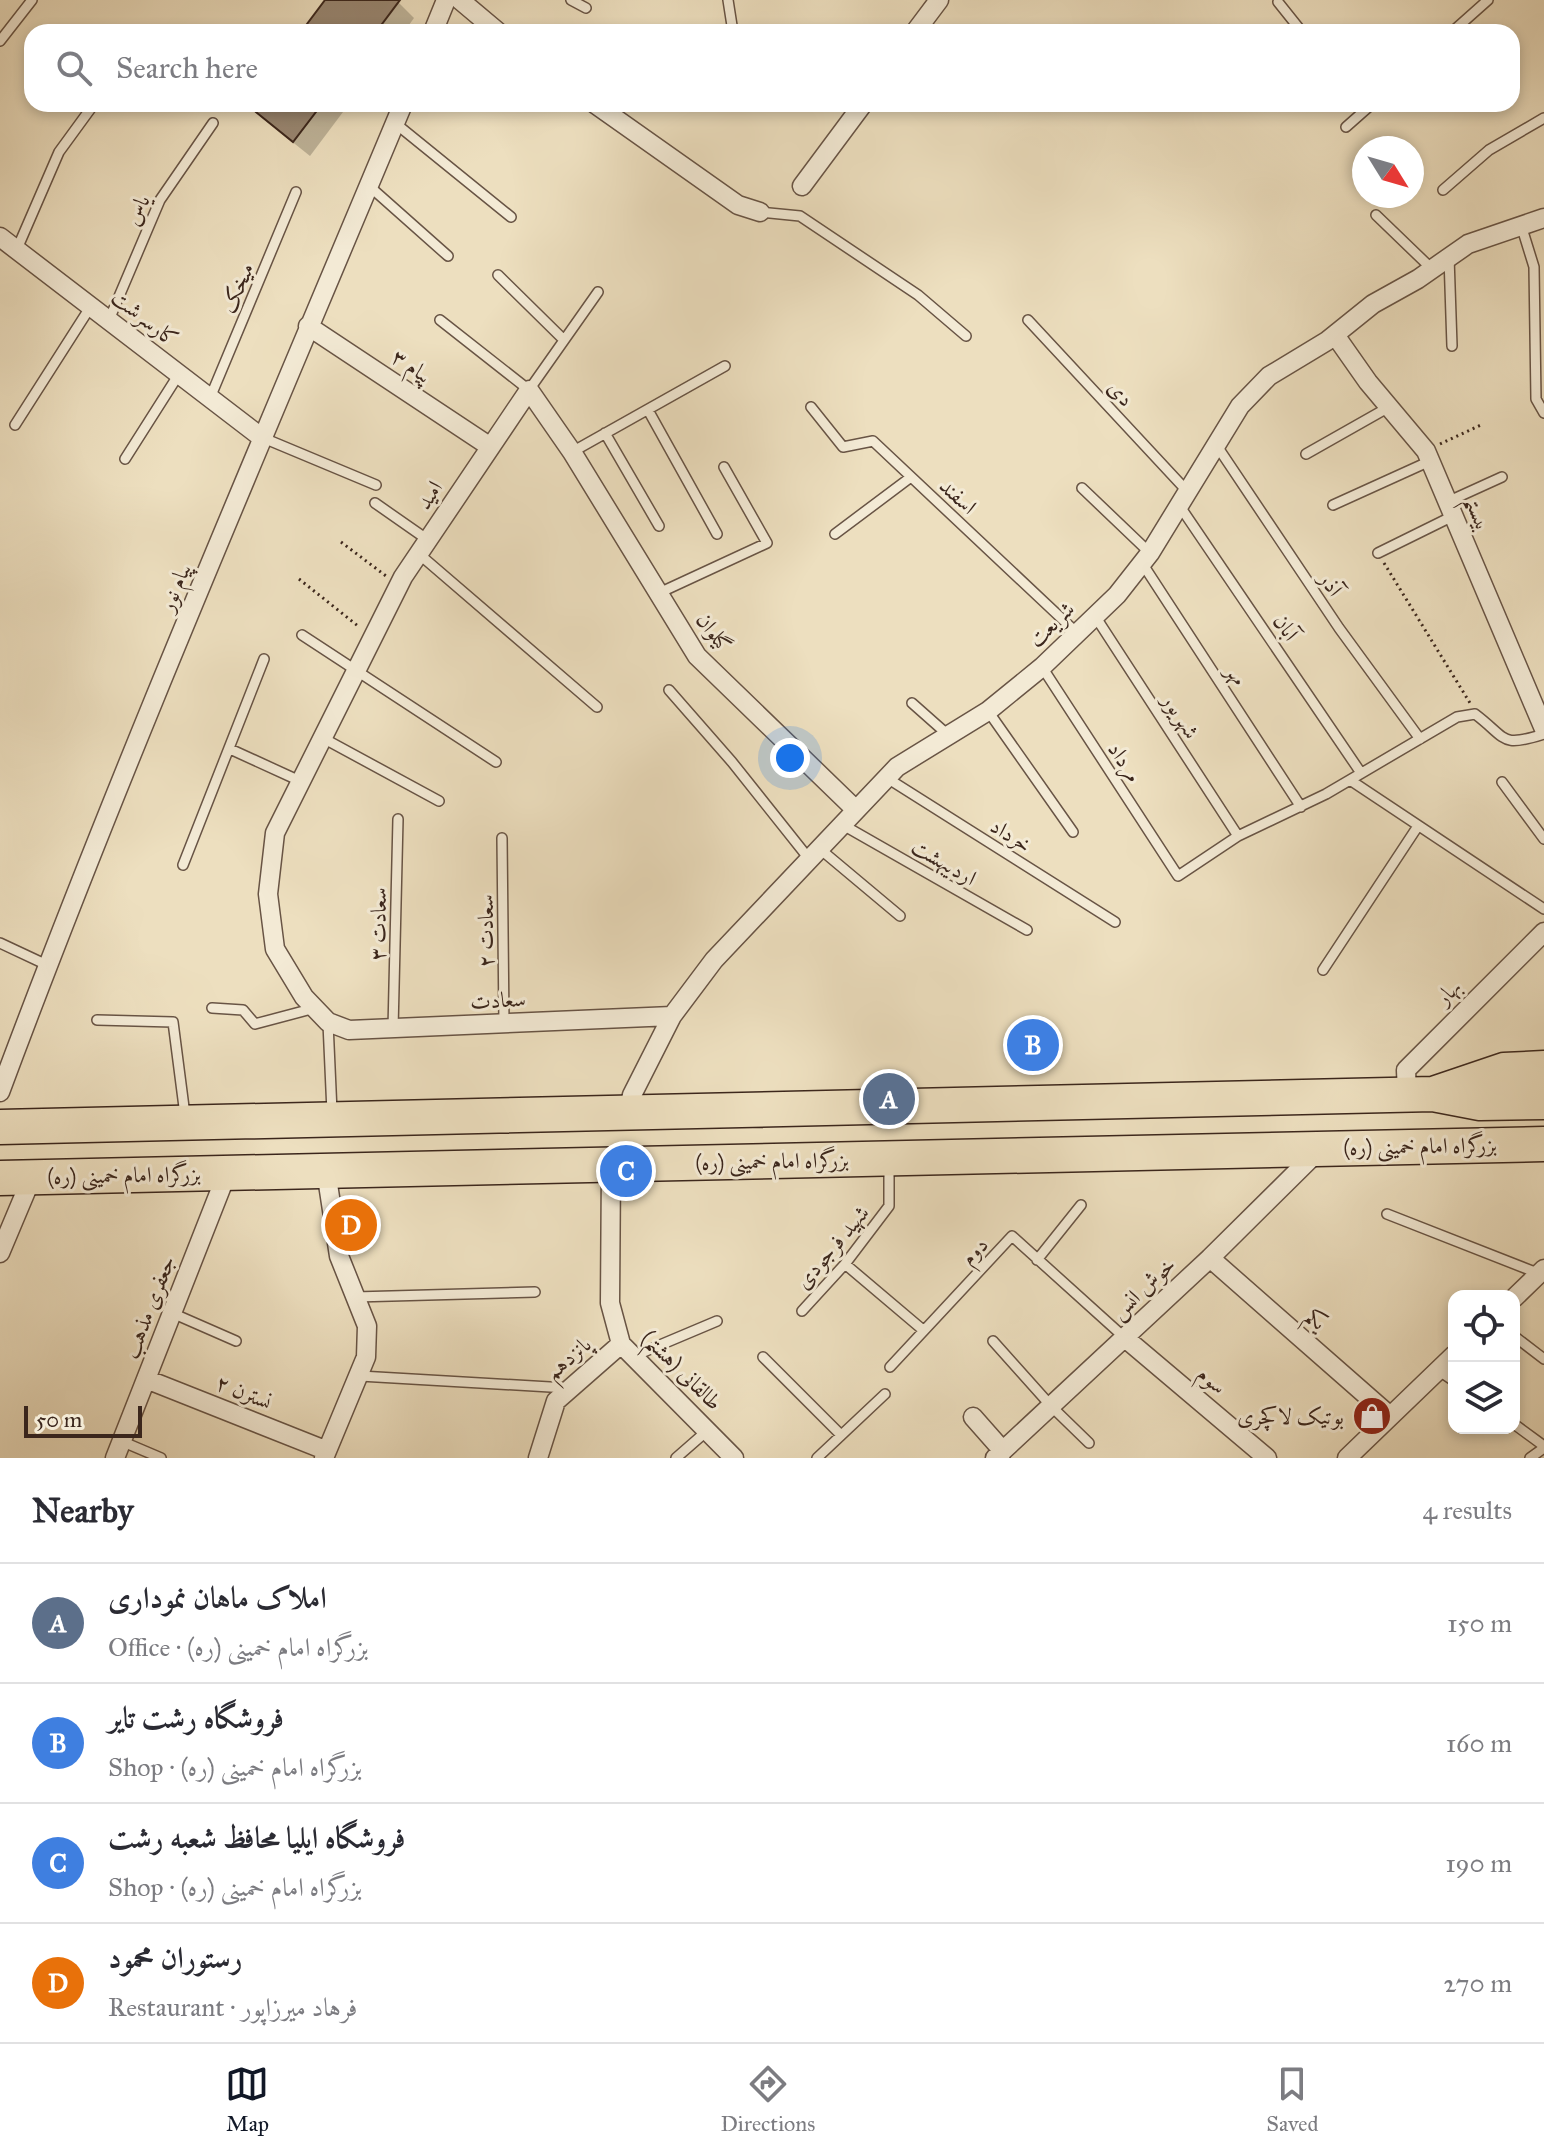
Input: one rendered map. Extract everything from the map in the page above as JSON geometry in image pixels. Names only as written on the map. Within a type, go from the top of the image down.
[{"type":"highway","name":"بزرگراه امام خمینی (ره)","points":[[1420,1094],[1504,1070],[1544,1068]]},
{"type":"highway","name":"بزرگراه امام خمینی (ره)","points":[[0,1127],[1420,1094],[1490,1103],[1544,1102]]},
{"type":"highway","name":"بزرگراه امام خمینی (ره)","points":[[16,1178],[1544,1144]]},
{"type":"street","points":[[436,24],[446,0]]},
{"type":"street","points":[[460,0],[488,24]]},
{"type":"street","points":[[921,24],[939,0]]},
{"type":"street","name":"پیام نور","points":[[0,1092],[47,965],[261,437],[400,112]]},
{"type":"street","points":[[606,112],[738,205],[760,212]]},
{"type":"street","points":[[802,186],[857,112]]},
{"type":"street","name":"شریعت","points":[[628,1112],[632,1095],[672,1016],[714,960],[897,767],[988,711],[1042,667],[1095,616],[1146,558],[1240,406],[1269,376],[1335,335],[1373,304],[1468,244],[1544,218]]},
{"type":"street","name":"کارسرشت","points":[[0,238],[261,437]]},
{"type":"street","name":"پیام ۳","points":[[308,326],[489,446]]},
{"type":"street","name":"بیستم","points":[[1335,335],[1428,456],[1544,732]]},
{"type":"street","name":"امید","points":[[322,1015],[275,949],[268,894],[275,833],[399,586],[529,390]]},
{"type":"street","name":"گیلوان","points":[[529,390],[572,452],[697,656],[856,810]]},
{"type":"street","name":"بهار","points":[[1420,1094],[1406,1070],[1544,932]]},
{"type":"street","name":"سعادت","points":[[322,1015],[349,1030],[672,1016]]},
{"type":"street","name":"خوش انس","points":[[999,1454],[1210,1258],[1320,1149]]},
{"type":"street","name":"طالقانی (هشتم)","points":[[611,1165],[610,1303],[628,1350],[734,1458]]},
{"type":"street","points":[[324,1454],[360,1376],[366,1357],[367,1326],[339,1256],[326,1171]]},
{"type":"street","name":"جعفری مذهب","points":[[118,1450],[227,1173]]},
{"type":"street","points":[[0,1253],[16,1178]]},
{"type":"street","name":"یکم","points":[[1210,1258],[1390,1416]]},
{"type":"street","points":[[1520,1293],[1542,1273]]},
{"type":"street","name":"سوم","points":[[1125,1338],[1267,1458]]},
{"type":"street","name":"پانزدهم","points":[[538,1458],[556,1401],[628,1350]]},
{"type":"street","points":[[1347,1458],[1448,1361]]},
{"type":"street","name":"نسترن ۲","points":[[146,1379],[324,1454]]},
{"type":"street","points":[[973,1417],[999,1454]]},
{"type":"lane","points":[[0,41],[32,0]]},
{"type":"lane","points":[[571,0],[586,8]]},
{"type":"lane","points":[[728,0],[732,24]]},
{"type":"lane","points":[[1461,24],[1488,0]]},
{"type":"lane","points":[[1278,2],[1296,24]]},
{"type":"lane","points":[[17,249],[59,152],[88,112]]},
{"type":"lane","points":[[1346,127],[1363,112]]},
{"type":"lane","points":[[1443,190],[1489,150],[1544,118]]},
{"type":"lane","name":"یاس","points":[[109,320],[160,200],[213,123]]},
{"type":"lane","points":[[395,123],[511,217]]},
{"type":"lane","points":[[368,185],[448,256]]},
{"type":"lane","name":"میخک","points":[[210,398],[296,192]]},
{"type":"lane","points":[[760,212],[800,216],[918,295],[966,336]]},
{"type":"lane","points":[[1376,215],[1432,269]]},
{"type":"lane","points":[[1521,225],[1534,267],[1536,399],[1544,413]]},
{"type":"lane","points":[[1449,257],[1452,346]]},
{"type":"lane","points":[[498,275],[564,340]]},
{"type":"lane","name":"امید","points":[[529,390],[598,292]]},
{"type":"lane","points":[[15,425],[91,306]]},
{"type":"lane","points":[[440,320],[529,390]]},
{"type":"lane","name":"دی","points":[[1028,320],[1183,498]]},
{"type":"lane","points":[[572,452],[725,366]]},
{"type":"lane","points":[[125,459],[179,374]]},
{"type":"lane","name":"اسفند","points":[[811,407],[843,447],[873,441],[1077,633]]},
{"type":"lane","points":[[1306,454],[1389,407]]},
{"type":"lane","points":[[648,410],[717,534]]},
{"type":"lane","points":[[605,433],[659,526]]},
{"type":"lane","points":[[261,437],[376,485]]},
{"type":"lane","name":"آذر","points":[[1217,445],[1339,628],[1420,739]]},
{"type":"lane","points":[[1333,505],[1428,456]]},
{"type":"lane","points":[[659,593],[767,543],[724,467]]},
{"type":"lane","points":[[835,534],[911,477]]},
{"type":"lane","points":[[1378,553],[1502,477]]},
{"type":"lane","name":"مهر","points":[[1082,488],[1146,558],[1301,807]]},
{"type":"lane","name":"آبان","points":[[1183,498],[1361,773]]},
{"type":"lane","points":[[375,503],[597,707]]},
{"type":"lane","name":"شهریور","points":[[1095,616],[1238,836]]},
{"type":"lane","points":[[302,635],[496,762]]},
{"type":"lane","points":[[183,865],[264,659]]},
{"type":"lane","name":"مرداد","points":[[1042,667],[1178,876],[1238,836]]},
{"type":"lane","points":[[669,690],[815,854],[900,916]]},
{"type":"lane","points":[[912,703],[947,734]]},
{"type":"lane","points":[[988,711],[1073,832]]},
{"type":"lane","points":[[1238,836],[1301,807],[1457,717],[1475,714]]},
{"type":"lane","name":"بیستم","points":[[1475,714],[1506,742],[1516,743],[1544,732]]},
{"type":"lane","points":[[321,737],[439,801]]},
{"type":"lane","points":[[230,749],[300,781]]},
{"type":"lane","name":"خرداد","points":[[887,778],[1115,922]]},
{"type":"lane","points":[[1350,780],[1544,909]]},
{"type":"lane","points":[[1502,782],[1544,839]]},
{"type":"lane","name":"سعادت ۳","points":[[393,1029],[398,819]]},
{"type":"lane","name":"اردیبهشت","points":[[843,825],[1027,930]]},
{"type":"lane","points":[[1323,970],[1418,826]]},
{"type":"lane","name":"سعادت ۲","points":[[502,838],[504,1023]]},
{"type":"lane","points":[[0,943],[47,965]]},
{"type":"lane","points":[[212,1008],[243,1010],[255,1024],[322,1015],[332,1119]]},
{"type":"lane","points":[[97,1020],[173,1022],[185,1123]]},
{"type":"lane","name":"شهید فرجودی","points":[[802,1311],[845,1264],[889,1206],[889,1158]]},
{"type":"lane","points":[[1037,1260],[1081,1205]]},
{"type":"lane","points":[[1387,1214],[1542,1273]]},
{"type":"lane","name":"دوم","points":[[890,1367],[1012,1236],[1125,1338]]},
{"type":"lane","points":[[845,1264],[923,1330]]},
{"type":"lane","points":[[355,1297],[535,1292]]},
{"type":"lane","points":[[172,1313],[236,1341]]},
{"type":"lane","points":[[628,1350],[717,1321]]},
{"type":"lane","points":[[993,1341],[1089,1443]]},
{"type":"lane","points":[[1520,1341],[1544,1359]]},
{"type":"lane","points":[[763,1357],[841,1435]]},
{"type":"lane","points":[[1438,1370],[1448,1377]]},
{"type":"lane","points":[[360,1376],[571,1388]]},
{"type":"lane","points":[[817,1458],[885,1394]]},
{"type":"lane","points":[[1520,1429],[1544,1447],[1530,1458]]},
{"type":"lane","points":[[676,1458],[708,1430]]},
{"type":"lane","points":[[118,1450],[161,1458]]},
{"type":"path","points":[[1428,456],[1483,424]]},
{"type":"path","points":[[341,542],[399,586]]},
{"type":"path","points":[[1378,553],[1475,714]]},
{"type":"path","points":[[299,579],[373,638]]},
{"type":"building","points":[[325,0],[400,0],[382,24],[307,24]]},
{"type":"building","points":[[256,112],[316,112],[293,142]]},
{"type":"place","name":"فروشگاه رشت تاير","points":[[1033,1045]]},
{"type":"place","name":"املاک ماهان نموداری","points":[[889,1099]]},
{"type":"place","name":"فروشگاه ایلیا محافظ شعبه رشت","points":[[626,1171]]},
{"type":"place","name":"رستوران محمود","points":[[351,1225]]},
{"type":"place","name":"بوتیک لاکچری","points":[[1372,1416]]}]
